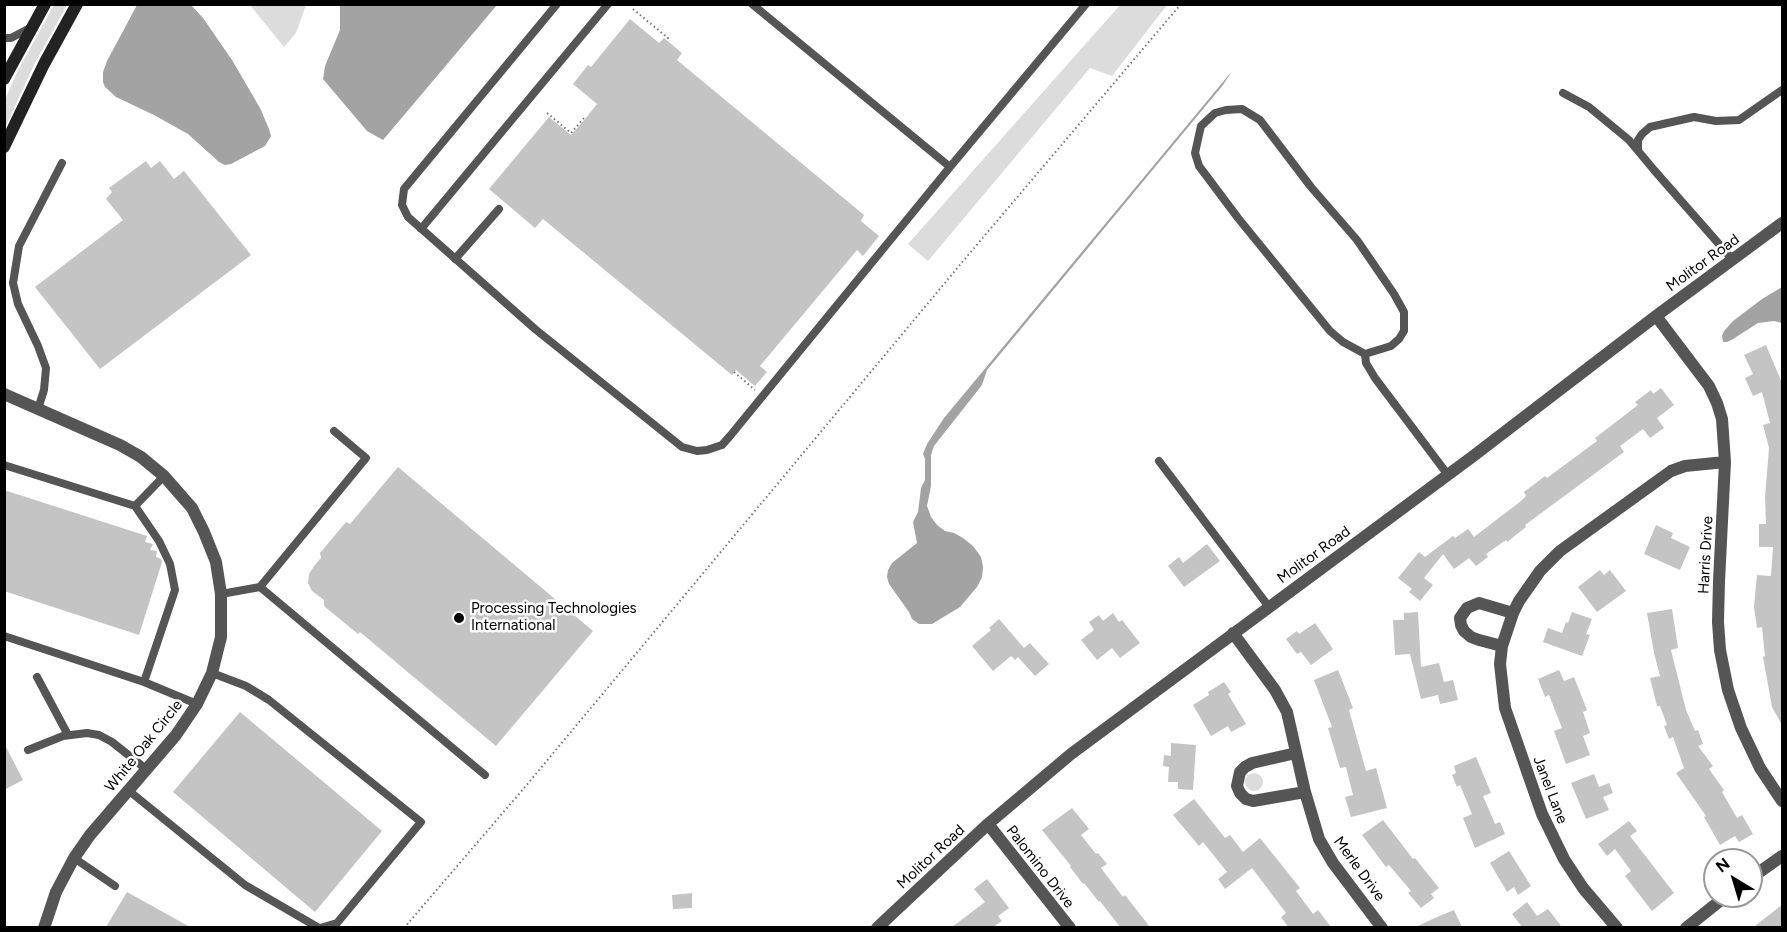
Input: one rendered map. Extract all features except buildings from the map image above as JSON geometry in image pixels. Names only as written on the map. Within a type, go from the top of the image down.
[{"type":"street","points":[[4,79],[45,4]]},
{"type":"street","points":[[4,147],[44,64],[77,4]]},
{"type":"street","name":"Molitor Road","points":[[877,927],[988,824],[1071,754],[1448,475],[1782,223]]},
{"type":"street","name":"Harris Drive","points":[[1656,316],[1700,373],[1717,403],[1723,427],[1725,462],[1718,622],[1724,675],[1741,728],[1760,768],[1782,801]]},
{"type":"street","name":"White Oak Circle","points":[[4,394],[120,445],[141,457],[164,476],[192,508],[200,524],[216,562],[221,594],[221,637],[212,673],[197,704],[176,735],[128,790],[74,858],[56,892],[44,927]]},
{"type":"street","name":"Janel Lane","points":[[1617,927],[1576,878],[1542,814],[1505,708],[1500,664],[1502,646],[1513,613],[1533,580],[1552,559],[1671,471],[1685,466],[1725,462]]},
{"type":"street","points":[[1502,646],[1471,637],[1464,631],[1460,618],[1467,608],[1479,603],[1513,613]]},
{"type":"street","name":"Merle Drive","points":[[1233,633],[1281,700],[1287,712],[1305,792],[1319,839],[1326,853],[1382,927]]},
{"type":"street","points":[[1296,753],[1252,763],[1240,772],[1237,786],[1246,799],[1253,801],[1305,792]]},
{"type":"street","name":"Palomino Drive","points":[[988,824],[1070,927]]},
{"type":"street","points":[[1763,869],[1782,856]]},
{"type":"street","points":[[1686,927],[1711,908]]},
{"type":"lane","points":[[557,4],[404,189],[402,205],[408,217],[535,329],[682,447],[697,451],[722,445],[730,436],[1086,4]]},
{"type":"lane","points":[[421,229],[608,4]]},
{"type":"lane","points":[[752,4],[950,167]]},
{"type":"lane","points":[[4,38],[11,38],[32,27]]},
{"type":"lane","points":[[1638,150],[1638,140],[1650,127],[1694,117],[1716,121],[1739,120],[1782,90]]},
{"type":"lane","points":[[1563,93],[1595,111],[1629,140],[1732,260]]},
{"type":"lane","points":[[1242,109],[1260,120],[1311,187],[1357,240],[1394,294],[1404,312],[1404,331],[1391,346],[1365,354],[1343,342],[1330,331],[1199,166],[1195,153],[1201,126],[1215,113],[1242,109]]},
{"type":"lane","points":[[38,409],[44,390],[46,368],[18,304],[13,283],[19,246],[62,163]]},
{"type":"lane","points":[[455,259],[499,209]]},
{"type":"lane","points":[[1365,354],[1366,363],[1375,378],[1448,475]]},
{"type":"lane","points":[[221,594],[260,586],[366,458],[334,431]]},
{"type":"lane","points":[[1160,461],[1269,607]]},
{"type":"lane","points":[[4,465],[135,506],[159,541],[170,564],[175,590],[144,682]]},
{"type":"lane","points":[[135,506],[164,476]]},
{"type":"lane","points":[[260,586],[485,775]]},
{"type":"lane","points":[[4,636],[144,682],[197,704]]},
{"type":"lane","points":[[128,790],[245,885],[320,927],[337,924],[420,822],[269,700],[246,686],[212,673]]},
{"type":"lane","points":[[37,677],[68,735]]},
{"type":"lane","points":[[28,750],[68,735],[87,733],[99,735],[112,742],[146,770]]},
{"type":"lane","points":[[74,858],[115,886]]},
{"type":"path","points":[[404,927],[525,787],[1181,4]]},
{"type":"path","points":[[633,9],[668,38],[666,39]]},
{"type":"path","points":[[547,113],[571,133],[585,118]]},
{"type":"path","points":[[734,372],[756,390]]},
{"type":"shaded area","points":[[340,4],[497,5],[383,140],[367,131],[323,79],[325,66],[340,30]]},
{"type":"shaded area","points":[[1121,4],[1167,5],[1112,76],[1090,68],[928,261],[908,244]]},
{"type":"shaded area","points":[[54,5],[67,5],[34,65],[5,128],[5,100],[17,72]]},
{"type":"shaded area","points":[[137,5],[191,5],[203,18],[232,60],[260,108],[271,136],[265,146],[225,165],[188,134],[116,97],[105,87],[103,72],[107,61]]},
{"type":"shaded area","points":[[250,5],[306,5],[296,33],[284,47]]},
{"type":"shaded area","points":[[1232,71],[1223,85],[987,370],[982,385],[934,446],[931,455],[931,486],[927,506],[931,517],[945,531],[954,533],[973,546],[981,557],[983,567],[982,577],[977,587],[960,607],[932,624],[919,624],[912,619],[889,584],[887,577],[892,563],[917,543],[913,522],[918,512],[921,488],[925,480],[923,454],[927,444],[944,418]]},
{"type":"shaded area","points":[[1782,287],[1782,323],[1774,321],[1758,323],[1733,339],[1723,342],[1724,331],[1733,321]]},
{"type":"shaded area","points":[[1254,773],[1260,776],[1263,782],[1260,788],[1254,791],[1248,788],[1245,782],[1248,776]]},
{"type":"place","name":"Processing Technologies International","points":[[459,618]]}]
